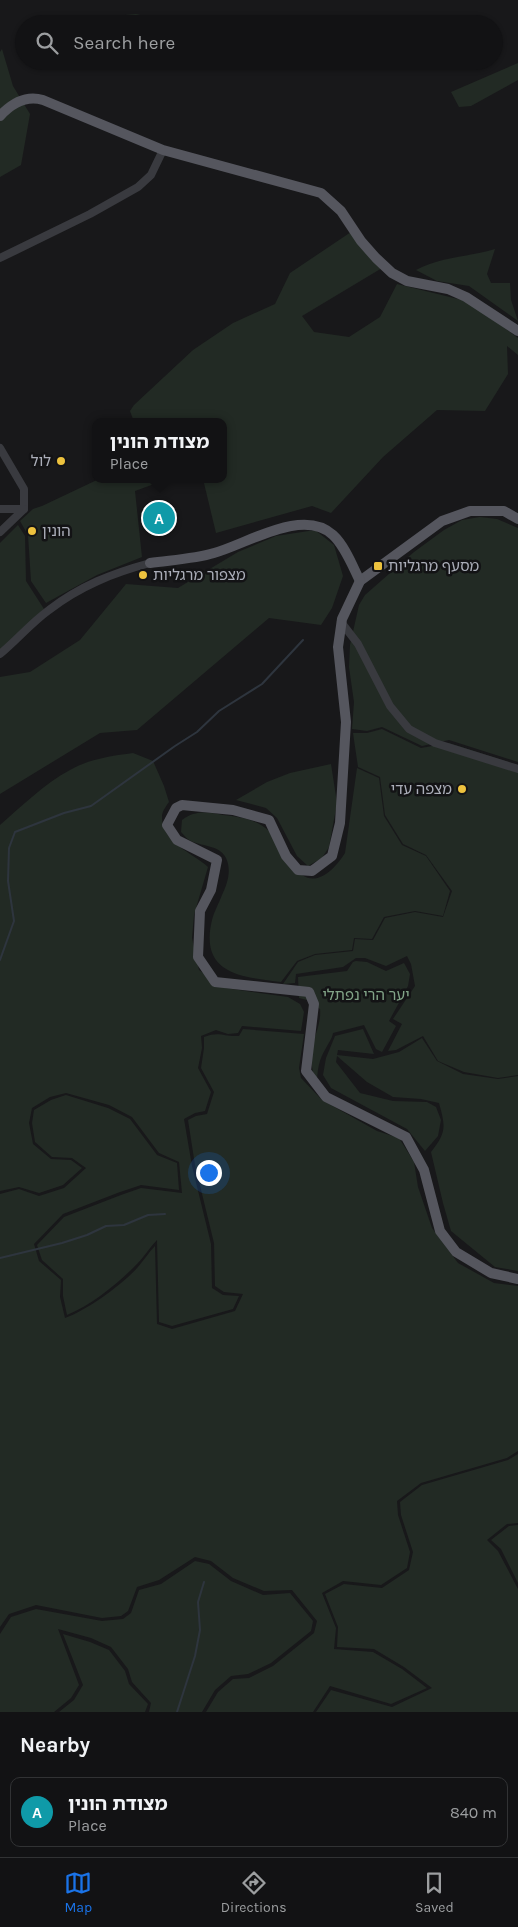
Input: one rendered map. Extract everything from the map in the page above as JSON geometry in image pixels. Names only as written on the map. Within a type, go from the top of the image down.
[{"type":"main road","points":[[0,116],[12,105],[33,97],[164,150],[321,193],[341,211],[361,240],[392,273],[407,281],[448,289],[466,297],[518,331]]},
{"type":"main road","points":[[518,519],[504,511],[470,511],[442,521],[360,581],[341,622],[338,648],[346,722],[340,823],[332,856],[312,871],[298,870],[286,856],[269,820],[233,810],[182,805],[176,808],[167,826],[177,840],[218,860],[211,890],[200,911],[198,957],[215,982],[310,992],[314,1004],[306,1071],[326,1097],[406,1137],[424,1170],[440,1231],[456,1252],[491,1274],[518,1279]]},
{"type":"main road","points":[[150,562],[214,553],[278,529],[298,524],[311,525],[324,529],[334,535],[360,581]]},
{"type":"street","points":[[0,258],[90,214],[138,187],[151,175],[164,150]]},
{"type":"street","points":[[0,448],[24,488],[24,510],[0,532]]},
{"type":"street","points":[[0,509],[24,510]]},
{"type":"street","points":[[0,654],[48,610],[67,597],[92,582],[115,572],[150,562]]},
{"type":"street","points":[[341,622],[358,644],[390,706],[409,729],[435,743],[518,769]]},
{"type":"green space","points":[[2,49],[13,86],[30,114],[21,165],[0,177],[0,52]]},
{"type":"green space","points":[[518,63],[518,80],[471,106],[459,107],[451,92]]},
{"type":"green space","points":[[351,232],[382,268],[302,316],[314,332],[349,337],[380,317],[397,284],[462,300],[478,308],[518,338],[518,355],[507,346],[508,374],[485,411],[437,410],[383,457],[331,513],[312,506],[216,533],[204,483],[227,483],[227,418],[133,418],[130,411],[134,405],[193,350],[233,323],[275,304],[290,273]]},
{"type":"green space","points":[[495,249],[487,274],[491,283],[510,283],[511,300],[518,321],[469,286],[437,281],[416,270],[435,262]]},
{"type":"green space","points":[[92,482],[157,483],[135,491],[142,557],[97,575],[46,603],[31,581],[28,535],[20,521],[33,509]]},
{"type":"green space","points":[[480,517],[497,519],[518,528],[518,762],[449,740],[422,746],[382,727],[367,731],[352,729],[354,702],[349,667],[350,645],[359,605],[365,595],[414,552],[444,530],[462,520]]},
{"type":"green space","points":[[18,525],[25,536],[26,581],[44,609],[0,651],[0,543]]},
{"type":"green space","points":[[315,530],[334,545],[343,576],[332,608],[321,625],[269,618],[137,730],[100,733],[0,794],[0,677],[30,672],[80,640],[126,584],[178,588],[238,552],[276,536]]},
{"type":"green space","points":[[382,729],[421,748],[449,743],[518,765],[518,1075],[498,1078],[464,1072],[438,1061],[423,1036],[396,1050],[388,1051],[402,1024],[393,1019],[415,986],[411,964],[407,956],[386,966],[365,958],[356,958],[343,967],[296,974],[295,983],[283,984],[298,962],[315,955],[353,951],[355,939],[373,940],[385,918],[415,912],[443,917],[452,891],[426,855],[403,844],[385,815],[380,777],[358,767],[353,733],[367,733]]},
{"type":"green space","points":[[133,753],[153,761],[164,786],[169,802],[162,816],[163,825],[167,833],[179,846],[208,867],[194,915],[192,938],[199,970],[225,988],[288,997],[300,1004],[304,1012],[301,1031],[242,1026],[238,1033],[228,1034],[216,1030],[201,1036],[202,1048],[198,1068],[211,1092],[205,1111],[195,1113],[184,1119],[192,1166],[211,1244],[212,1288],[223,1295],[239,1296],[233,1309],[172,1326],[159,1322],[157,1240],[127,1274],[94,1300],[67,1315],[63,1296],[63,1279],[42,1260],[37,1245],[64,1217],[121,1195],[141,1188],[182,1193],[179,1162],[159,1153],[132,1117],[109,1105],[66,1093],[50,1097],[32,1108],[29,1123],[33,1144],[51,1159],[71,1160],[82,1168],[63,1185],[39,1193],[19,1187],[0,1191],[0,825],[42,789],[77,766],[108,757]]},
{"type":"green space","points":[[331,764],[337,803],[329,847],[322,858],[308,866],[297,856],[277,818],[266,808],[236,800],[267,782],[290,773]]},
{"type":"green space","points":[[357,768],[379,778],[384,816],[402,845],[426,856],[450,891],[443,916],[415,911],[384,917],[372,939],[354,938],[352,950],[315,954],[297,961],[281,982],[252,978],[227,969],[218,962],[212,952],[210,938],[212,920],[227,882],[229,873],[228,863],[223,853],[219,850],[189,840],[181,832],[182,820],[197,813],[207,813],[253,821],[273,835],[302,875],[308,878],[321,877],[337,864],[345,853]]},
{"type":"green space","name":"יער הרי נפתלי","points":[[353,962],[367,962],[386,971],[404,963],[410,974],[408,986],[389,1021],[396,1026],[382,1052],[376,1049],[364,1025],[333,1033],[320,1061],[317,1084],[313,1072],[312,1055],[313,1043],[320,1020],[320,1009],[307,1000],[299,998],[298,977],[347,971]]},
{"type":"green space","points":[[243,1029],[304,1034],[299,1068],[301,1078],[322,1100],[377,1131],[399,1138],[414,1162],[418,1187],[432,1228],[458,1263],[494,1283],[518,1286],[518,1451],[507,1458],[421,1483],[397,1501],[398,1515],[410,1552],[407,1568],[381,1585],[343,1581],[322,1593],[336,1628],[334,1649],[373,1652],[402,1669],[427,1688],[391,1704],[330,1686],[313,1712],[206,1712],[218,1692],[233,1679],[249,1678],[273,1666],[314,1633],[317,1621],[292,1590],[264,1591],[233,1578],[211,1561],[195,1557],[159,1580],[137,1587],[128,1611],[121,1616],[102,1618],[36,1605],[9,1614],[0,1627],[0,1194],[19,1189],[39,1196],[64,1188],[86,1168],[72,1158],[52,1157],[35,1142],[32,1123],[34,1110],[51,1100],[66,1095],[108,1108],[130,1119],[157,1155],[177,1163],[179,1190],[141,1185],[120,1192],[63,1214],[34,1244],[39,1261],[61,1280],[60,1297],[65,1318],[114,1289],[138,1267],[155,1246],[157,1324],[172,1329],[235,1311],[243,1294],[224,1292],[215,1286],[214,1243],[195,1165],[188,1120],[207,1114],[214,1092],[201,1068],[204,1037],[218,1034],[239,1036]]},
{"type":"green space","points":[[363,1029],[374,1054],[338,1050],[337,1055],[373,1059],[399,1052],[422,1038],[437,1061],[463,1074],[498,1079],[518,1076],[518,1271],[495,1267],[451,1231],[431,1152],[440,1140],[444,1124],[439,1103],[421,1099],[393,1097],[367,1082],[337,1056],[336,1062],[360,1093],[393,1101],[427,1102],[436,1107],[441,1120],[438,1136],[425,1151],[407,1129],[331,1088],[323,1075],[326,1058],[335,1036]]},
{"type":"green space","points":[[518,1454],[518,1523],[507,1524],[487,1540],[498,1551],[518,1589],[518,1712],[316,1712],[331,1690],[392,1707],[432,1688],[404,1667],[374,1649],[337,1647],[338,1627],[325,1594],[344,1584],[382,1588],[409,1570],[413,1552],[401,1515],[400,1502],[422,1485],[508,1460]]},
{"type":"green space","points":[[518,1525],[518,1583],[501,1549],[491,1540],[509,1526]]},
{"type":"green space","points":[[195,1561],[209,1564],[231,1581],[263,1595],[290,1593],[313,1621],[311,1631],[271,1663],[248,1674],[231,1676],[215,1690],[202,1712],[149,1712],[151,1703],[132,1682],[128,1669],[111,1647],[91,1638],[58,1629],[79,1685],[71,1698],[54,1712],[0,1712],[0,1634],[11,1617],[36,1609],[102,1621],[123,1619],[131,1613],[139,1590],[161,1584]]},
{"type":"green space","points":[[63,1634],[109,1650],[125,1671],[129,1684],[148,1704],[145,1712],[59,1712],[74,1700],[83,1685]]},
{"type":"waterway","points":[[0,960],[14,921],[8,881],[9,848],[15,832],[64,813],[91,806],[197,732],[219,711],[262,684],[303,640]]},
{"type":"waterway","points":[[0,1258],[62,1243],[87,1235],[106,1226],[124,1225],[148,1215],[165,1214]]},
{"type":"waterway","points":[[177,1712],[195,1656],[200,1630],[198,1602],[204,1582]]},
{"type":"place","name":"לול","points":[[61,461]]},
{"type":"place","name":"מצודת הונין","points":[[159,518]]},
{"type":"place","name":"הונין","points":[[32,531]]},
{"type":"place","name":"מסעף מרגליות","points":[[378,566]]},
{"type":"place","name":"מצפור מרגליות","points":[[143,575]]},
{"type":"place","name":"מצפה עדי","points":[[462,789]]}]
